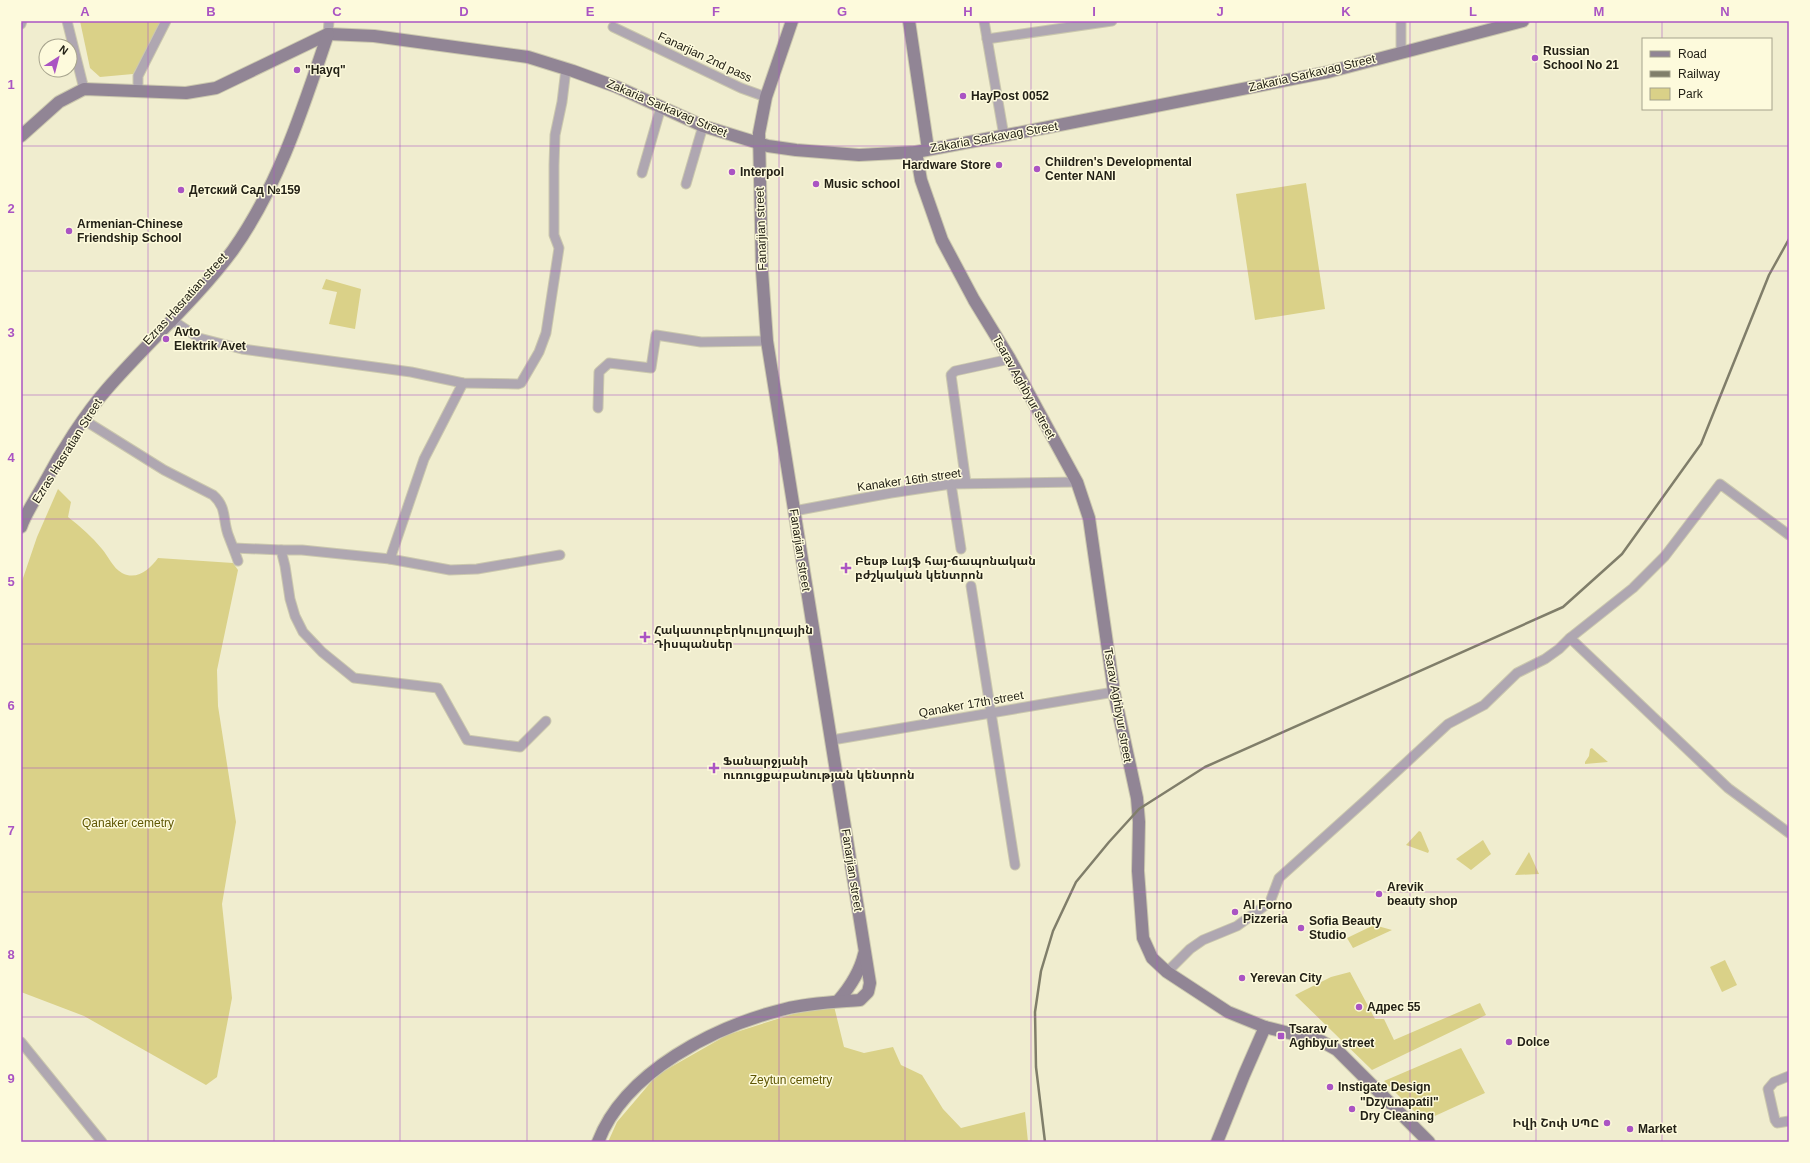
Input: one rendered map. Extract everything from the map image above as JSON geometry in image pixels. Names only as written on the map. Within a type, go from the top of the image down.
[{"type":"street","points":[[67,21],[84,89]]},
{"type":"street","points":[[138,91],[138,76],[166,21]]},
{"type":"street","points":[[326,35],[329,21]]},
{"type":"street","points":[[758,144],[766,97],[792,21]]},
{"type":"street","points":[[909,21],[928,149]]},
{"type":"street","points":[[984,21],[1004,136]]},
{"type":"street","points":[[987,39],[1112,21]]},
{"type":"street","points":[[1401,21],[1401,52]]},
{"type":"street","name":"Zakaria Sarkavag Street","points":[[21,136],[59,102],[84,89],[186,93],[216,88],[326,35],[374,36],[520,56],[566,69],[617,87],[703,126],[758,144],[796,150],[859,156],[916,152],[1328,72],[1523,21]]},
{"type":"street","name":"Fanarjian 2nd pass","points":[[612,27],[741,88],[766,97]]},
{"type":"street","name":"Ezras Hasratian Street","points":[[21,528],[50,472],[84,420],[106,390],[194,296],[233,250],[260,206],[273,181],[300,117],[326,35]]},
{"type":"street","name":"Ezras Hasratian street","points":[[21,519],[48,470],[103,388],[196,289],[230,248],[256,206],[297,115],[326,35]]},
{"type":"street","points":[[172,320],[199,338],[242,349],[411,372],[463,383],[518,384],[536,358],[546,333],[559,248],[554,236],[555,136],[562,102],[566,69]]},
{"type":"street","points":[[642,173],[661,107]]},
{"type":"street","points":[[686,184],[703,126]]},
{"type":"street","name":"Fanarjian street","points":[[598,1142],[602,1130],[629,1092],[661,1066],[695,1044],[731,1027],[785,1009],[838,1001],[860,1000],[868,992],[870,983],[767,341],[762,271],[758,144]]},
{"type":"street","name":"Tsarav Aghbyur street","points":[[916,152],[921,180],[942,240],[974,300],[1010,359],[1077,482],[1089,518],[1114,692],[1132,777],[1135,784],[1139,809],[1138,871],[1143,938],[1152,958],[1167,972],[1228,1012],[1266,1027],[1321,1040],[1337,1050],[1429,1142]]},
{"type":"street","points":[[598,408],[599,372],[609,363],[651,368],[656,335],[701,342],[767,341]]},
{"type":"street","points":[[966,483],[951,375],[955,371],[1010,359]]},
{"type":"street","points":[[390,559],[424,459],[463,383]]},
{"type":"street","points":[[84,420],[164,470],[213,495],[219,500],[223,508],[228,536],[238,561]]},
{"type":"street","name":"Kanaker 16th street","points":[[794,512],[891,493],[951,484],[1077,482]]},
{"type":"street","points":[[951,484],[960,549]]},
{"type":"street","points":[[1167,972],[1190,949],[1203,940],[1237,926],[1270,902],[1279,878],[1448,724],[1484,705],[1517,673],[1545,659],[1559,649],[1570,638],[1633,588],[1660,562],[1720,484],[1789,534]]},
{"type":"street","points":[[234,548],[302,550],[390,559],[450,570],[477,569],[560,555]]},
{"type":"street","points":[[280,550],[285,566],[290,600],[295,616],[303,632],[322,652],[354,678],[438,688],[467,740],[520,747],[546,721]]},
{"type":"street","points":[[971,586],[1015,865]]},
{"type":"street","points":[[1570,638],[1731,791],[1789,833]]},
{"type":"street","name":"Qanaker 17th street","points":[[832,740],[1114,692]]},
{"type":"street","name":"Fanarjian street","points":[[838,1001],[852,983],[860,967],[864,953]]},
{"type":"street","points":[[1217,1142],[1244,1075],[1266,1027]]},
{"type":"street","points":[[21,1042],[102,1142]]},
{"type":"street","points":[[1789,1076],[1774,1082],[1768,1089],[1775,1120],[1777,1123],[1789,1121]]},
{"type":"green space","points":[[80,21],[163,21],[133,74],[100,77],[90,68]]},
{"type":"green space","points":[[1306,183],[1325,309],[1255,320],[1236,194]]},
{"type":"green space","points":[[326,279],[361,289],[355,329],[329,324],[337,292],[322,289]]},
{"type":"green space","name":"Qanaker cemetry","points":[[58,489],[71,502],[68,517],[94,540],[113,565],[122,573],[133,576],[143,573],[158,558],[233,563],[238,570],[217,670],[218,706],[236,822],[222,904],[232,998],[217,1077],[206,1085],[84,1016],[21,992],[21,584],[37,537]]},
{"type":"green space","points":[[1592,748],[1608,762],[1585,764],[1589,756],[1590,749]]},
{"type":"green space","points":[[1419,831],[1421,832],[1429,851],[1428,853],[1406,845]]},
{"type":"green space","points":[[1483,840],[1491,854],[1471,870],[1456,859]]},
{"type":"green space","points":[[1529,852],[1539,874],[1515,875]]},
{"type":"green space","points":[[1374,925],[1392,930],[1353,948],[1347,938]]},
{"type":"green space","points":[[1725,960],[1737,985],[1722,992],[1710,967]]},
{"type":"green space","points":[[1350,972],[1375,1019],[1384,1019],[1394,1040],[1480,1003],[1486,1015],[1372,1070],[1295,995],[1331,977]]},
{"type":"green space","name":"Zeytun cemetry","points":[[834,1006],[844,1047],[864,1053],[893,1047],[901,1065],[922,1075],[943,1109],[961,1128],[1025,1112],[1028,1142],[608,1142],[617,1122],[657,1075],[727,1035],[793,1014]]},
{"type":"green space","points":[[1461,1048],[1485,1093],[1424,1121],[1384,1081]]},
{"type":"railway","points":[[1045,1142],[1036,1067],[1035,1012],[1041,971],[1053,931],[1076,882],[1139,809],[1205,767],[1563,607],[1622,554],[1701,444],[1769,275],[1789,239]]},
{"type":"place","name":"Russian School No 21","points":[[1535,58]]},
{"type":"place","name":"\"Hayq\"","points":[[297,70]]},
{"type":"place","name":"HayPost 0052","points":[[963,96]]},
{"type":"place","name":"Hardware Store","points":[[999,165]]},
{"type":"place","name":"Children's Developmental Center NANI","points":[[1037,169]]},
{"type":"place","name":"Interpol","points":[[732,172]]},
{"type":"place","name":"Music school","points":[[816,184]]},
{"type":"place","name":"Детский Сад №159","points":[[181,190]]},
{"type":"place","name":"Armenian-Chinese Friendship School","points":[[69,231]]},
{"type":"place","name":"Avto Elektrik Avet","points":[[166,339]]},
{"type":"place","name":"Բեսթ Լայֆ հայ-ճապոնական բժշկական կենտրոն","points":[[846,568]]},
{"type":"place","name":"Հակատուբերկուլյոզային Դիսպանսեր","points":[[645,637]]},
{"type":"place","name":"Ֆանարջյանի ուռուցքաբանության կենտրոն","points":[[714,768]]},
{"type":"place","name":"Arevik beauty shop","points":[[1379,894]]},
{"type":"place","name":"Al Forno Pizzeria","points":[[1235,912]]},
{"type":"place","name":"Sofia Beauty Studio","points":[[1301,928]]},
{"type":"place","name":"Yerevan City","points":[[1242,978]]},
{"type":"place","name":"Адрес 55","points":[[1359,1007]]},
{"type":"place","name":"Tsarav Aghbyur street","points":[[1281,1036]]},
{"type":"place","name":"Dolce","points":[[1509,1042]]},
{"type":"place","name":"Instigate Design","points":[[1330,1087]]},
{"type":"place","name":"\"Dzyunapatil\" Dry Cleaning","points":[[1352,1109]]},
{"type":"place","name":"Իվի Շոփ ՍՊԸ","points":[[1607,1123]]},
{"type":"place","name":"Market","points":[[1630,1129]]}]
